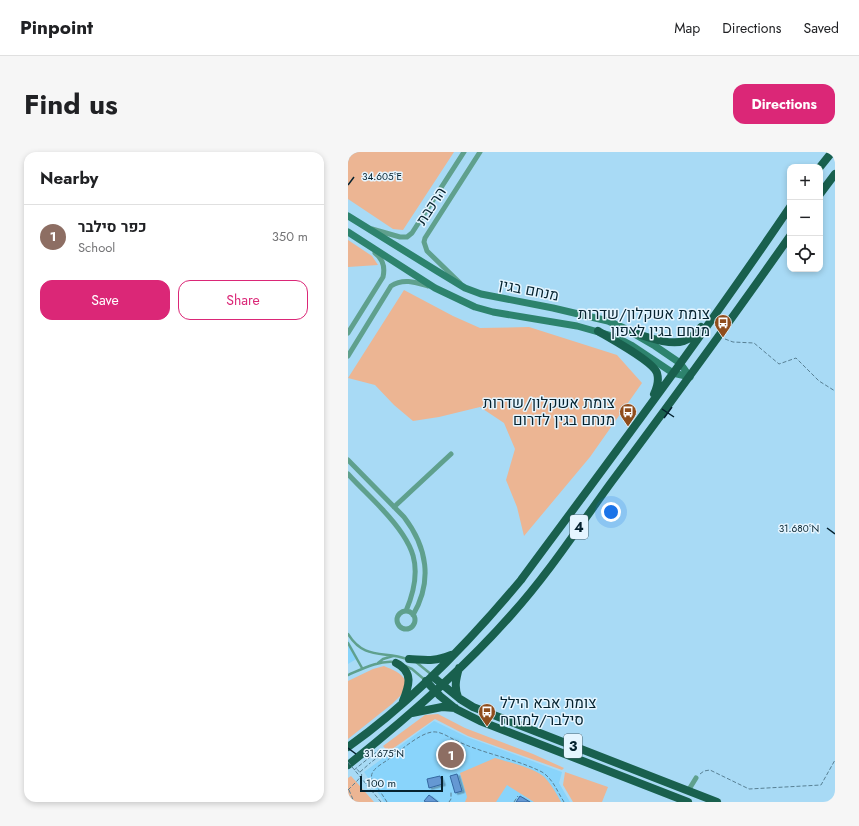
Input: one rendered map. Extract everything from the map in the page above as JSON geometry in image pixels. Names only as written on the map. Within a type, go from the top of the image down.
[{"type":"highway","points":[[822,164],[832,152]]},
{"type":"highway","points":[[823,190],[833,178]]},
{"type":"highway","name":"4","points":[[348,747],[401,705],[455,653],[494,612],[521,580],[673,373],[787,211]]},
{"type":"highway","name":"4","points":[[351,765],[435,691],[484,644],[512,614],[690,377],[787,240]]},
{"type":"highway","points":[[631,332],[674,343],[683,342],[691,337],[723,303]]},
{"type":"highway","points":[[598,331],[645,360],[654,368],[658,374],[658,386],[650,404]]},
{"type":"highway","points":[[409,659],[425,661],[439,660],[455,653]]},
{"type":"highway","points":[[395,659],[407,672],[409,680],[408,689],[401,705]]},
{"type":"highway","points":[[459,668],[455,682],[456,691],[459,698]]},
{"type":"highway","name":"3","points":[[429,678],[442,684],[473,707],[717,802]]},
{"type":"highway","name":"3","points":[[429,678],[435,691],[456,708],[480,721],[685,802]]},
{"type":"highway","points":[[411,713],[437,707],[456,708]]},
{"type":"main road","name":"מנחם בגין","points":[[348,216],[465,288],[481,294],[553,308],[608,321],[631,332],[680,363],[690,377]]},
{"type":"main road","name":"מנחם בגין","points":[[348,232],[435,288],[475,307],[493,312],[598,331],[616,337],[631,345],[673,373],[690,377]]},
{"type":"main road","points":[[685,802],[691,792]]},
{"type":"street","name":"הרכבת","points":[[366,227],[400,237],[407,237],[412,233],[464,152]]},
{"type":"street","name":"הרכבת","points":[[465,288],[427,251],[424,242],[427,232],[480,152]]},
{"type":"street","points":[[348,333],[375,292],[384,272],[383,263],[379,255],[356,237]]},
{"type":"street","points":[[348,356],[391,286],[396,283],[407,281],[435,288]]},
{"type":"street","points":[[394,507],[451,454]]},
{"type":"street","points":[[348,460],[394,507],[411,527],[417,537],[423,555],[425,568],[424,588],[422,596],[413,614],[413,625],[407,629],[398,625],[397,618],[401,612],[406,611],[413,614]]},
{"type":"street","points":[[348,474],[401,530],[410,547],[415,565],[415,577],[412,598],[406,611]]},
{"type":"street","points":[[691,792],[696,778]]},
{"type":"lane","points":[[348,634],[354,643],[360,648],[368,652],[395,659],[429,678]]},
{"type":"lane","points":[[348,643],[362,668]]},
{"type":"lane","points":[[376,664],[383,659],[409,659],[417,663],[429,678]]},
{"type":"lane","points":[[348,675],[362,668],[395,659]]},
{"type":"path","points":[[720,335],[733,342],[754,343],[779,364],[796,358],[819,381],[835,391]]},
{"type":"path","points":[[387,802],[372,779],[372,773],[380,765],[418,738],[431,732],[436,732],[464,744],[542,772],[551,780],[564,802]]},
{"type":"path","points":[[351,765],[380,749],[383,753],[360,772]]},
{"type":"path","points":[[696,778],[704,771],[710,770],[749,789],[821,785],[835,760]]},
{"type":"path","points":[[351,765],[362,775],[348,789],[354,802]]},
{"type":"path","points":[[351,765],[381,802]]},
{"type":"path","points":[[449,802],[451,799],[451,791]]},
{"type":"path","points":[[514,802],[518,796]]},
{"type":"shaded area","points":[[348,152],[454,152],[403,230],[393,229],[348,199]]},
{"type":"shaded area","points":[[348,240],[372,256],[378,265],[348,267]]},
{"type":"shaded area","points":[[404,290],[453,316],[480,328],[529,327],[617,355],[642,383],[590,457],[524,536],[517,507],[506,480],[515,449],[504,423],[480,407],[439,417],[413,421],[394,405],[375,385],[348,378]]},
{"type":"shaded area","points":[[348,640],[358,658],[348,664]]},
{"type":"shaded area","points":[[384,666],[402,676],[406,682],[402,694],[392,704],[348,739],[348,681],[373,669]]},
{"type":"shaded area","points":[[438,714],[465,728],[533,754],[564,768],[562,770],[468,736],[435,719],[388,752],[383,746],[425,715]]},
{"type":"shaded area","points":[[434,721],[467,737],[562,772],[559,783],[570,802],[384,802],[364,772]]},
{"type":"shaded area","points":[[495,758],[531,769],[543,776],[551,785],[561,802],[534,802],[507,785],[496,802],[465,802],[467,797],[460,773]]},
{"type":"shaded area","points":[[565,772],[608,787],[602,802],[573,802],[563,785]]},
{"type":"shaded area","points":[[351,776],[374,802],[350,802],[348,799],[348,778]]},
{"type":"building","points":[[457,774],[462,791],[455,793],[450,776]]},
{"type":"building","points":[[440,776],[443,784],[429,788],[427,779]]},
{"type":"building","points":[[429,795],[438,802],[424,801]]},
{"type":"building","points":[[520,796],[530,802],[516,802]]},
{"type":"place","name":"צומת אשקלון/שדרות מנחם בגין לצפון","points":[[723,338]]},
{"type":"place","name":"צומת אשקלון/שדרות מנחם בגין לדרום","points":[[628,427]]},
{"type":"place","name":"צומת אבא הילל סילבר/למזרח","points":[[487,727]]},
{"type":"place","name":"כפר סילבר","points":[[451,755]]}]
